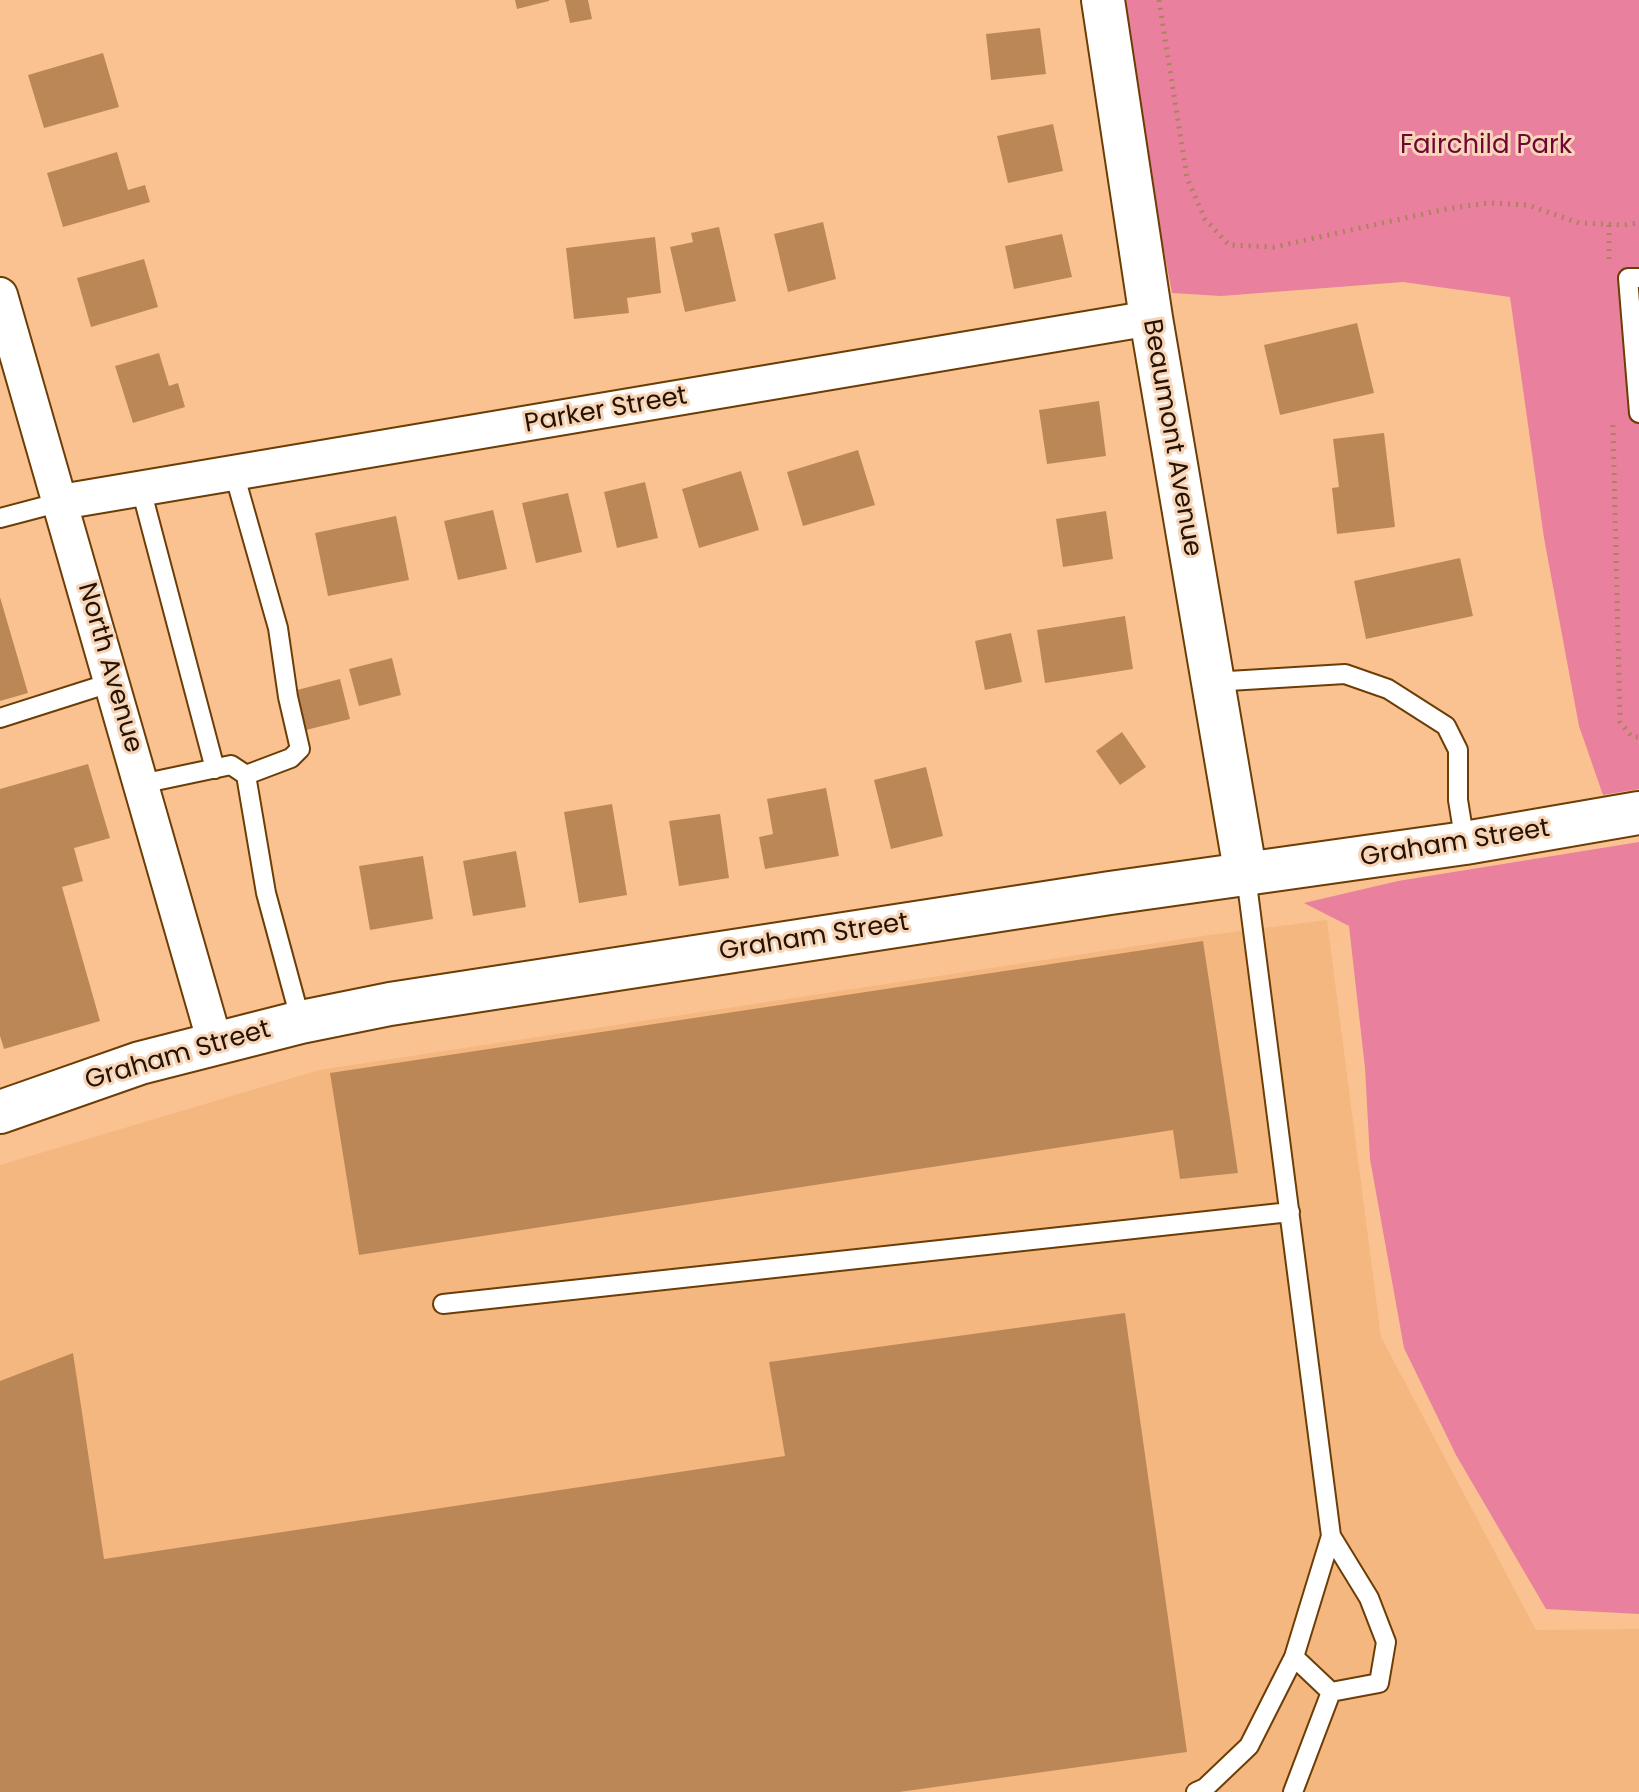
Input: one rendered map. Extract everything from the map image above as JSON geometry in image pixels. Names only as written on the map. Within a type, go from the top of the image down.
[{"type":"street","name":"Beaumont Avenue","points":[[1103,0],[1151,318],[1246,876]]},
{"type":"street","name":"North Avenue","points":[[0,295],[215,1043]]},
{"type":"street","name":"Parker Street","points":[[61,502],[145,503],[234,473],[1151,318]]},
{"type":"street","name":"Graham Street","points":[[0,1112],[140,1063],[301,1022],[390,1004],[1110,893],[1465,843],[1639,813]]},
{"type":"lane","points":[[1639,278],[1628,278],[1639,413]]},
{"type":"lane","points":[[234,473],[278,628],[288,697],[300,749],[291,758],[246,775]]},
{"type":"lane","points":[[0,518],[61,502]]},
{"type":"lane","points":[[145,503],[215,769]]},
{"type":"lane","points":[[1212,682],[1345,674],[1388,689],[1446,726],[1458,750],[1458,800],[1465,843]]},
{"type":"lane","points":[[0,718],[113,682]]},
{"type":"lane","points":[[141,784],[231,765],[246,775],[266,893],[301,1022]]},
{"type":"lane","points":[[1196,1792],[1205,1788],[1249,1746],[1294,1657],[1331,1536],[1246,876]]},
{"type":"lane","points":[[443,1304],[1290,1212]]},
{"type":"lane","points":[[1331,1536],[1369,1598],[1386,1642],[1379,1683],[1331,1692]]},
{"type":"lane","points":[[1294,1657],[1331,1692]]},
{"type":"lane","points":[[1293,1792],[1331,1692]]},
{"type":"path","points":[[1159,0],[1187,178],[1205,219],[1229,245],[1274,247],[1446,209],[1488,203],[1528,205],[1579,223],[1639,223]]},
{"type":"path","points":[[1609,225],[1610,272]]},
{"type":"path","points":[[1613,416],[1620,722],[1632,737],[1639,737]]},
{"type":"shaded area","points":[[1327,920],[1381,1337],[1536,1630],[1639,1629],[1639,1792],[0,1792],[0,1165],[319,1070],[1209,935]]},
{"type":"green space","name":"Fairchild Park","points":[[1116,0],[1639,0],[1639,789],[1603,795],[1579,726],[1544,538],[1510,297],[1403,282],[1221,296],[1172,293]]},
{"type":"green space","points":[[1639,842],[1639,1614],[1546,1609],[1456,1455],[1404,1348],[1370,1159],[1365,1068],[1349,926],[1304,903],[1398,881]]},
{"type":"building","points":[[515,0],[549,0],[549,1],[517,9]]},
{"type":"building","points":[[565,0],[588,0],[592,19],[570,23]]},
{"type":"building","points":[[1040,28],[1046,74],[991,80],[986,34]]},
{"type":"building","points":[[103,53],[119,107],[44,128],[28,75]]},
{"type":"building","points":[[1053,124],[1063,171],[1008,183],[997,136]]},
{"type":"building","points":[[117,152],[128,190],[145,185],[150,202],[63,227],[47,173]]},
{"type":"building","points":[[823,222],[836,279],[788,292],[774,234]]},
{"type":"building","points":[[719,227],[736,301],[685,312],[670,247],[693,242],[691,233]]},
{"type":"building","points":[[1062,234],[1072,277],[1014,289],[1005,246]]},
{"type":"building","points":[[655,237],[661,293],[627,298],[629,313],[574,319],[566,248]]},
{"type":"building","points":[[144,259],[158,307],[91,327],[77,278]]},
{"type":"building","points":[[1357,323],[1374,393],[1280,415],[1264,345]]},
{"type":"building","points":[[159,353],[169,386],[178,383],[185,407],[133,423],[115,366]]},
{"type":"building","points":[[1099,401],[1106,456],[1047,464],[1039,410]]},
{"type":"building","points":[[1384,433],[1395,527],[1337,534],[1332,488],[1339,487],[1333,439]]},
{"type":"building","points":[[858,450],[875,505],[803,526],[787,472]]},
{"type":"building","points":[[741,471],[759,530],[699,548],[682,489]]},
{"type":"building","points":[[645,482],[658,538],[617,548],[604,492]]},
{"type":"building","points":[[568,493],[582,552],[536,563],[522,503]]},
{"type":"building","points":[[493,510],[507,569],[458,580],[444,521]]},
{"type":"building","points":[[1106,511],[1113,559],[1063,567],[1056,519]]},
{"type":"building","points":[[396,516],[409,580],[328,596],[315,533]]},
{"type":"building","points":[[1460,558],[1473,616],[1366,639],[1354,581]]},
{"type":"building","points":[[0,597],[28,693],[0,701]]},
{"type":"building","points":[[1125,616],[1133,669],[1045,683],[1037,630]]},
{"type":"building","points":[[1011,633],[1022,682],[985,690],[975,641]]},
{"type":"building","points":[[392,658],[401,695],[359,706],[349,669]]},
{"type":"building","points":[[340,679],[350,719],[306,730],[297,690]]},
{"type":"building","points":[[1122,732],[1146,767],[1120,785],[1096,751]]},
{"type":"building","points":[[88,764],[110,838],[74,848],[83,881],[62,887],[100,1021],[4,1049],[0,1036],[0,789]]},
{"type":"building","points":[[926,767],[943,836],[891,849],[874,780]]},
{"type":"building","points":[[826,788],[839,856],[765,869],[759,837],[773,834],[767,799]]},
{"type":"building","points":[[612,804],[627,895],[579,903],[564,812]]},
{"type":"building","points":[[720,814],[729,878],[679,886],[669,821]]},
{"type":"building","points":[[516,851],[526,907],[473,916],[463,861]]},
{"type":"building","points":[[423,856],[433,919],[370,930],[359,866]]},
{"type":"building","points":[[1203,941],[1238,1173],[1180,1179],[1173,1130],[359,1255],[330,1073]]},
{"type":"building","points":[[1125,1313],[1187,1752],[899,1792],[0,1792],[0,1381],[73,1353],[104,1559],[785,1456],[769,1362]]}]
